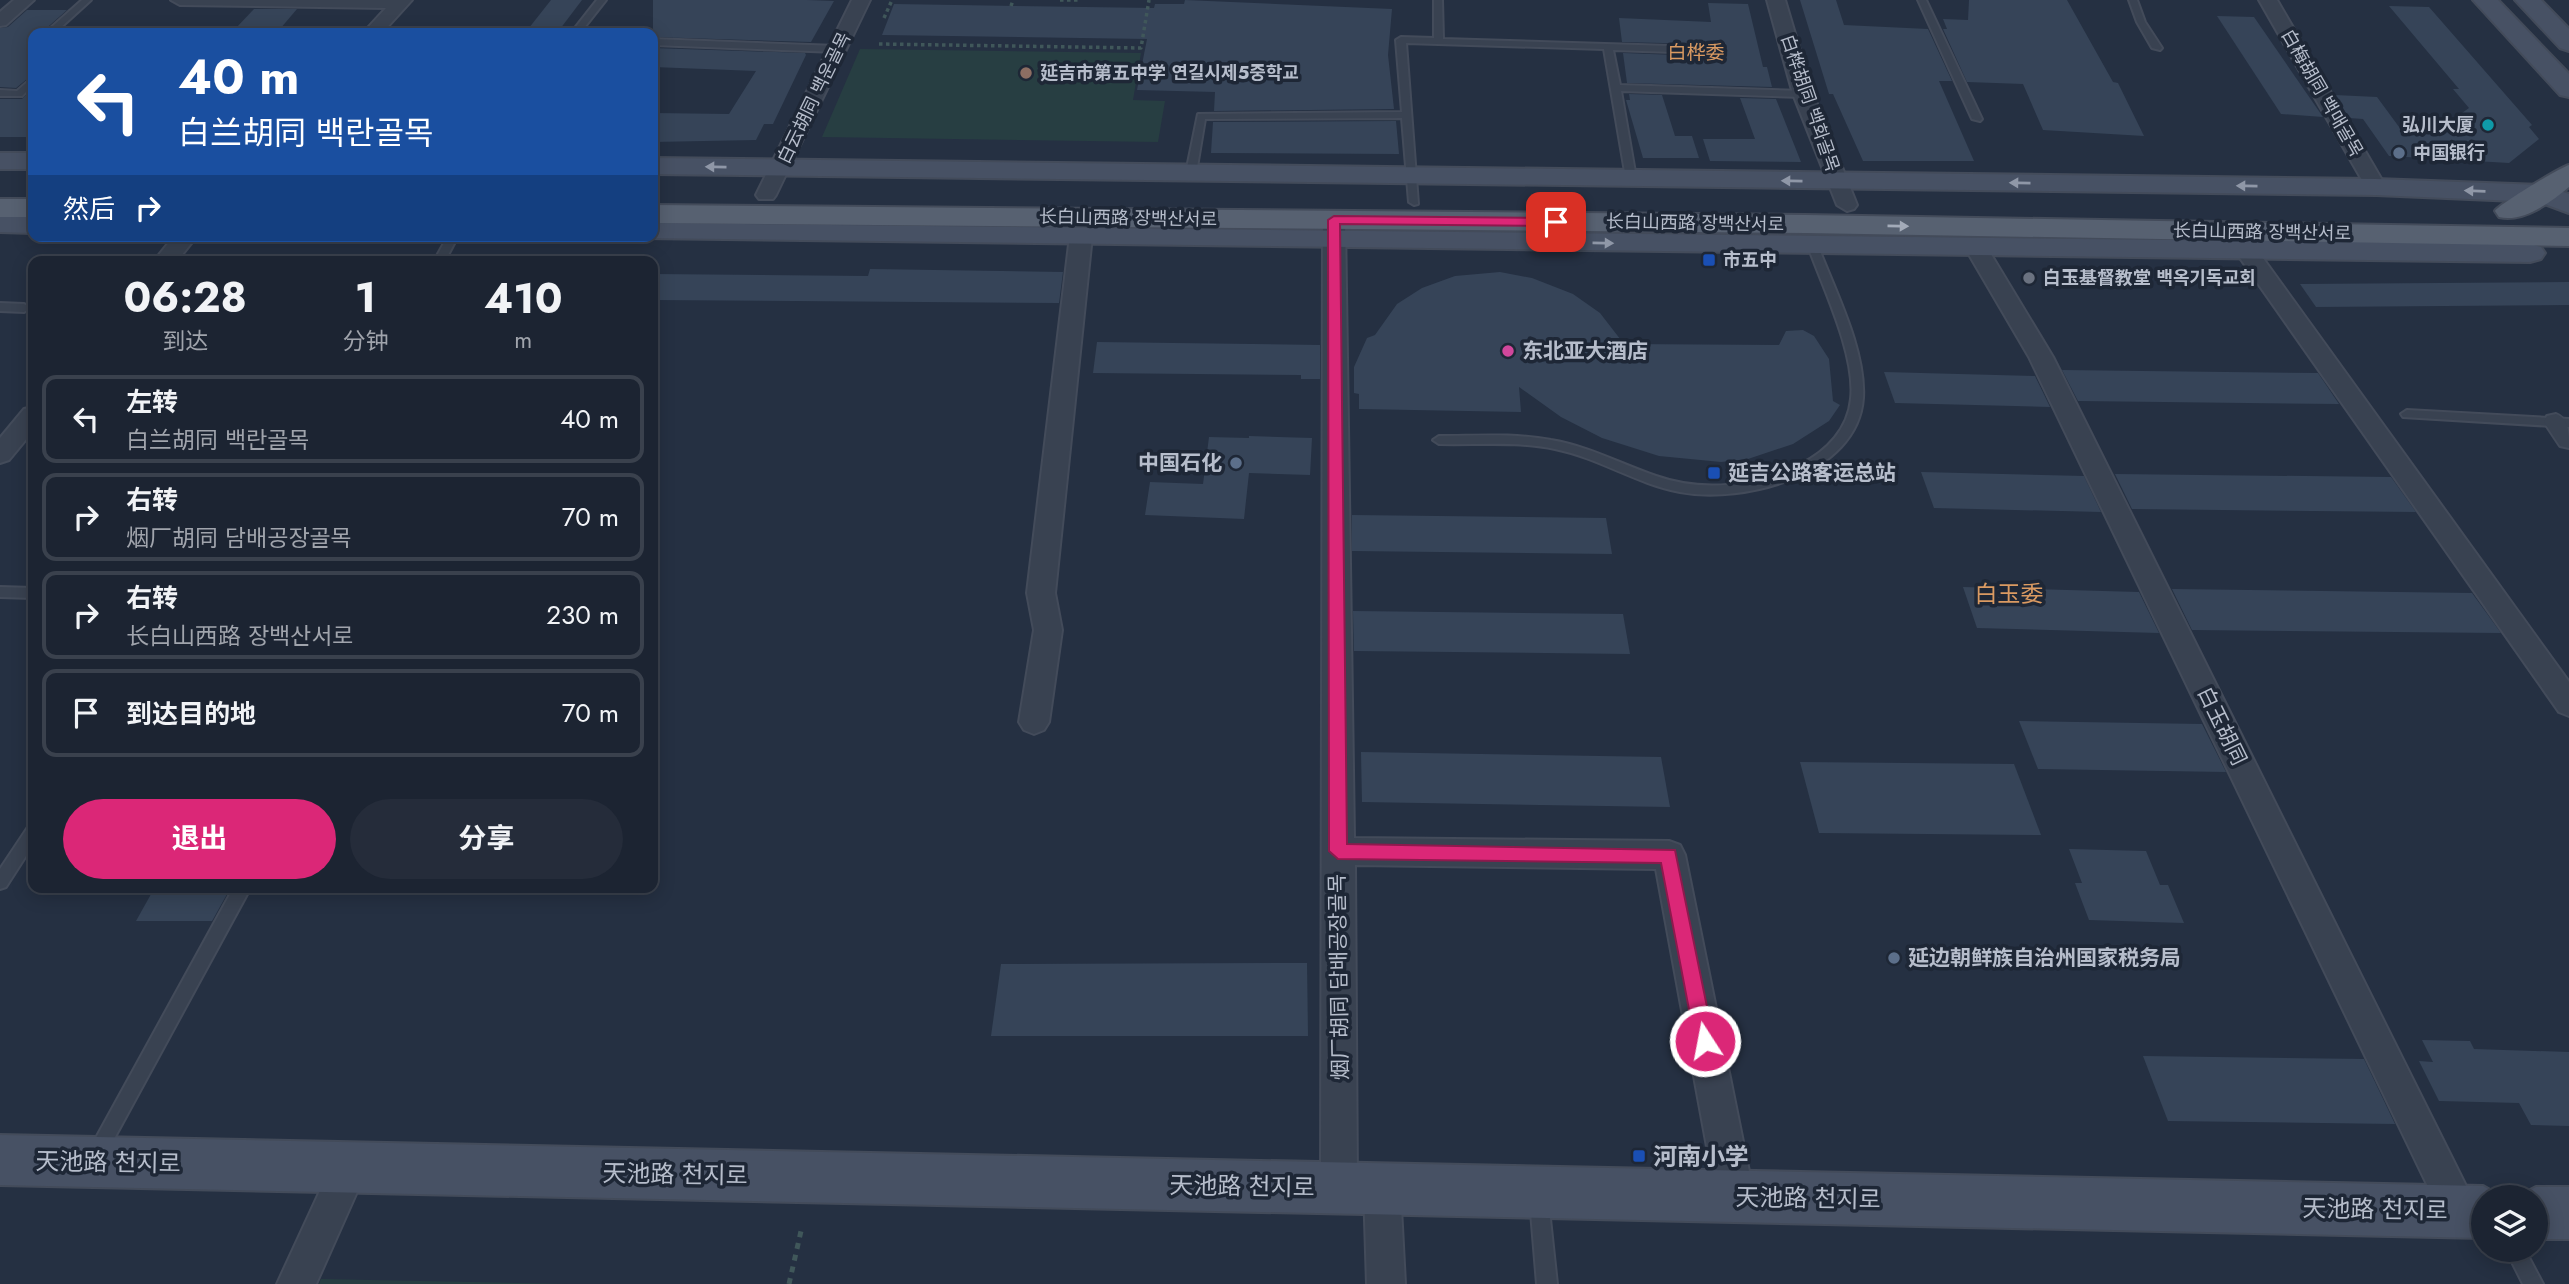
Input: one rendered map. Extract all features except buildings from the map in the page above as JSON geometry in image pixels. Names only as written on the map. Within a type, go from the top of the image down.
[{"type":"main road","points":[[2509,211],[2556,199],[2569,173]]},
{"type":"main road","points":[[0,188],[28,189]]},
{"type":"main road","name":"长白山西路 장백산서로","points":[[658,194],[1414,189],[1842,193],[2569,212]]},
{"type":"main road","points":[[0,208],[28,208]]},
{"type":"main road","name":"长白山西路 장백산서로","points":[[658,214],[1334,229]]},
{"type":"main road","name":"长白山西路 장백산서로","points":[[1809,235],[2569,237]]},
{"type":"main road","points":[[2454,236],[2530,253],[2569,254]]},
{"type":"street","points":[[0,21],[25,0]]},
{"type":"street","points":[[180,0],[402,1]]},
{"type":"street","name":"白云胡同 백운골목","points":[[766,195],[861,0]]},
{"type":"street","name":"白桦胡同 백화골목","points":[[1776,0],[1803,94],[1842,193]]},
{"type":"street","name":"白梅胡同 백매골목","points":[[2268,0],[2376,187]]},
{"type":"street","points":[[2485,0],[2566,80]]},
{"type":"street","points":[[2503,0],[2566,80]]},
{"type":"street","points":[[2527,0],[2569,43]]},
{"type":"street","points":[[2547,0],[2569,23]]},
{"type":"street","points":[[377,28],[402,1]]},
{"type":"street","points":[[0,161],[28,161]]},
{"type":"street","points":[[658,166],[1191,173],[1414,189],[1631,178],[1842,193],[2376,187],[2556,199]]},
{"type":"street","points":[[0,223],[28,224]]},
{"type":"street","points":[[658,232],[1081,236],[1334,229],[1809,235],[1975,246],[2530,253]]},
{"type":"street","name":"烟厂胡同 담배공장골목","points":[[1334,229],[1341,1139],[1361,1188],[1386,1284]]},
{"type":"street","points":[[1034,722],[1048,630],[1041,593],[1081,236]]},
{"type":"street","points":[[169,256],[181,242]]},
{"type":"street","name":"白玉胡同","points":[[1975,246],[2041,357],[2471,1211]]},
{"type":"street","points":[[2244,248],[2569,704]]},
{"type":"street","points":[[0,454],[28,421]]},
{"type":"street","points":[[1338,851],[1669,855],[1735,1196]]},
{"type":"street","name":"天池路 천지로","points":[[0,1160],[2471,1211]]},
{"type":"street","points":[[296,1284],[350,1167]]},
{"type":"street","points":[[2548,1213],[2569,1213]]},
{"type":"lane","points":[[56,28],[87,0]]},
{"type":"lane","points":[[579,28],[602,0]]},
{"type":"lane","points":[[1438,0],[1439,42]]},
{"type":"lane","points":[[1922,0],[1977,119]]},
{"type":"lane","points":[[2133,0],[2141,22],[2157,48]]},
{"type":"lane","points":[[1414,189],[1401,40],[1703,50]]},
{"type":"lane","points":[[658,42],[837,49]]},
{"type":"lane","points":[[1608,47],[1631,178]]},
{"type":"lane","points":[[0,93],[19,93],[28,85]]},
{"type":"lane","points":[[1615,88],[1803,94]]},
{"type":"lane","points":[[1191,173],[1201,116],[1408,115]]},
{"type":"lane","points":[[1439,440],[1542,443],[1566,447],[1683,489],[1713,491],[1747,488],[1804,469],[1826,454],[1845,435],[1855,417],[1857,398],[1856,376],[1846,340],[1809,235]]},
{"type":"lane","points":[[0,307],[24,308]]},
{"type":"lane","points":[[2407,414],[2565,429]]},
{"type":"lane","points":[[0,592],[28,593]]},
{"type":"lane","points":[[0,882],[28,840]]},
{"type":"lane","points":[[93,1162],[240,893]]},
{"type":"lane","points":[[1539,1192],[1547,1284]]},
{"type":"lane","points":[[2521,1262],[2533,1284]]},
{"type":"path","points":[[884,18],[892,0]]},
{"type":"path","points":[[1012,6],[1013,0]]},
{"type":"path","points":[[1060,0],[1081,0]]},
{"type":"path","points":[[879,44],[1140,48],[1149,0]]},
{"type":"path","points":[[789,1284],[801,1231]]},
{"type":"green space","points":[[860,49],[1141,53],[1133,100],[1165,101],[1158,142],[822,137]]},
{"type":"green space","points":[[321,1279],[568,1284],[319,1284]]},
{"type":"place","name":"延吉市第五中学 연길시제5중학교","points":[[1026,73]]},
{"type":"place","name":"弘川大厦","points":[[2488,125]]},
{"type":"place","name":"中国银行","points":[[2399,153]]},
{"type":"place","name":"市五中","points":[[1709,260]]},
{"type":"place","name":"白玉基督教堂 백옥기독교회","points":[[2029,278]]},
{"type":"place","name":"东北亚大酒店","points":[[1508,351]]},
{"type":"place","name":"中国石化","points":[[1236,463]]},
{"type":"place","name":"延吉公路客运总站","points":[[1714,473]]},
{"type":"place","name":"延边朝鲜族自治州国家税务局","points":[[1894,958]]},
{"type":"place","name":"河南小学","points":[[1639,1156]]},
{"type":"district","name":"白桦委","points":[[1696,52]]},
{"type":"district","name":"白玉委","points":[[2009,594]]},
{"type":"route","points":[[1556,222],[1334,220],[1338,851],[1669,855],[1705,1041]]}]
